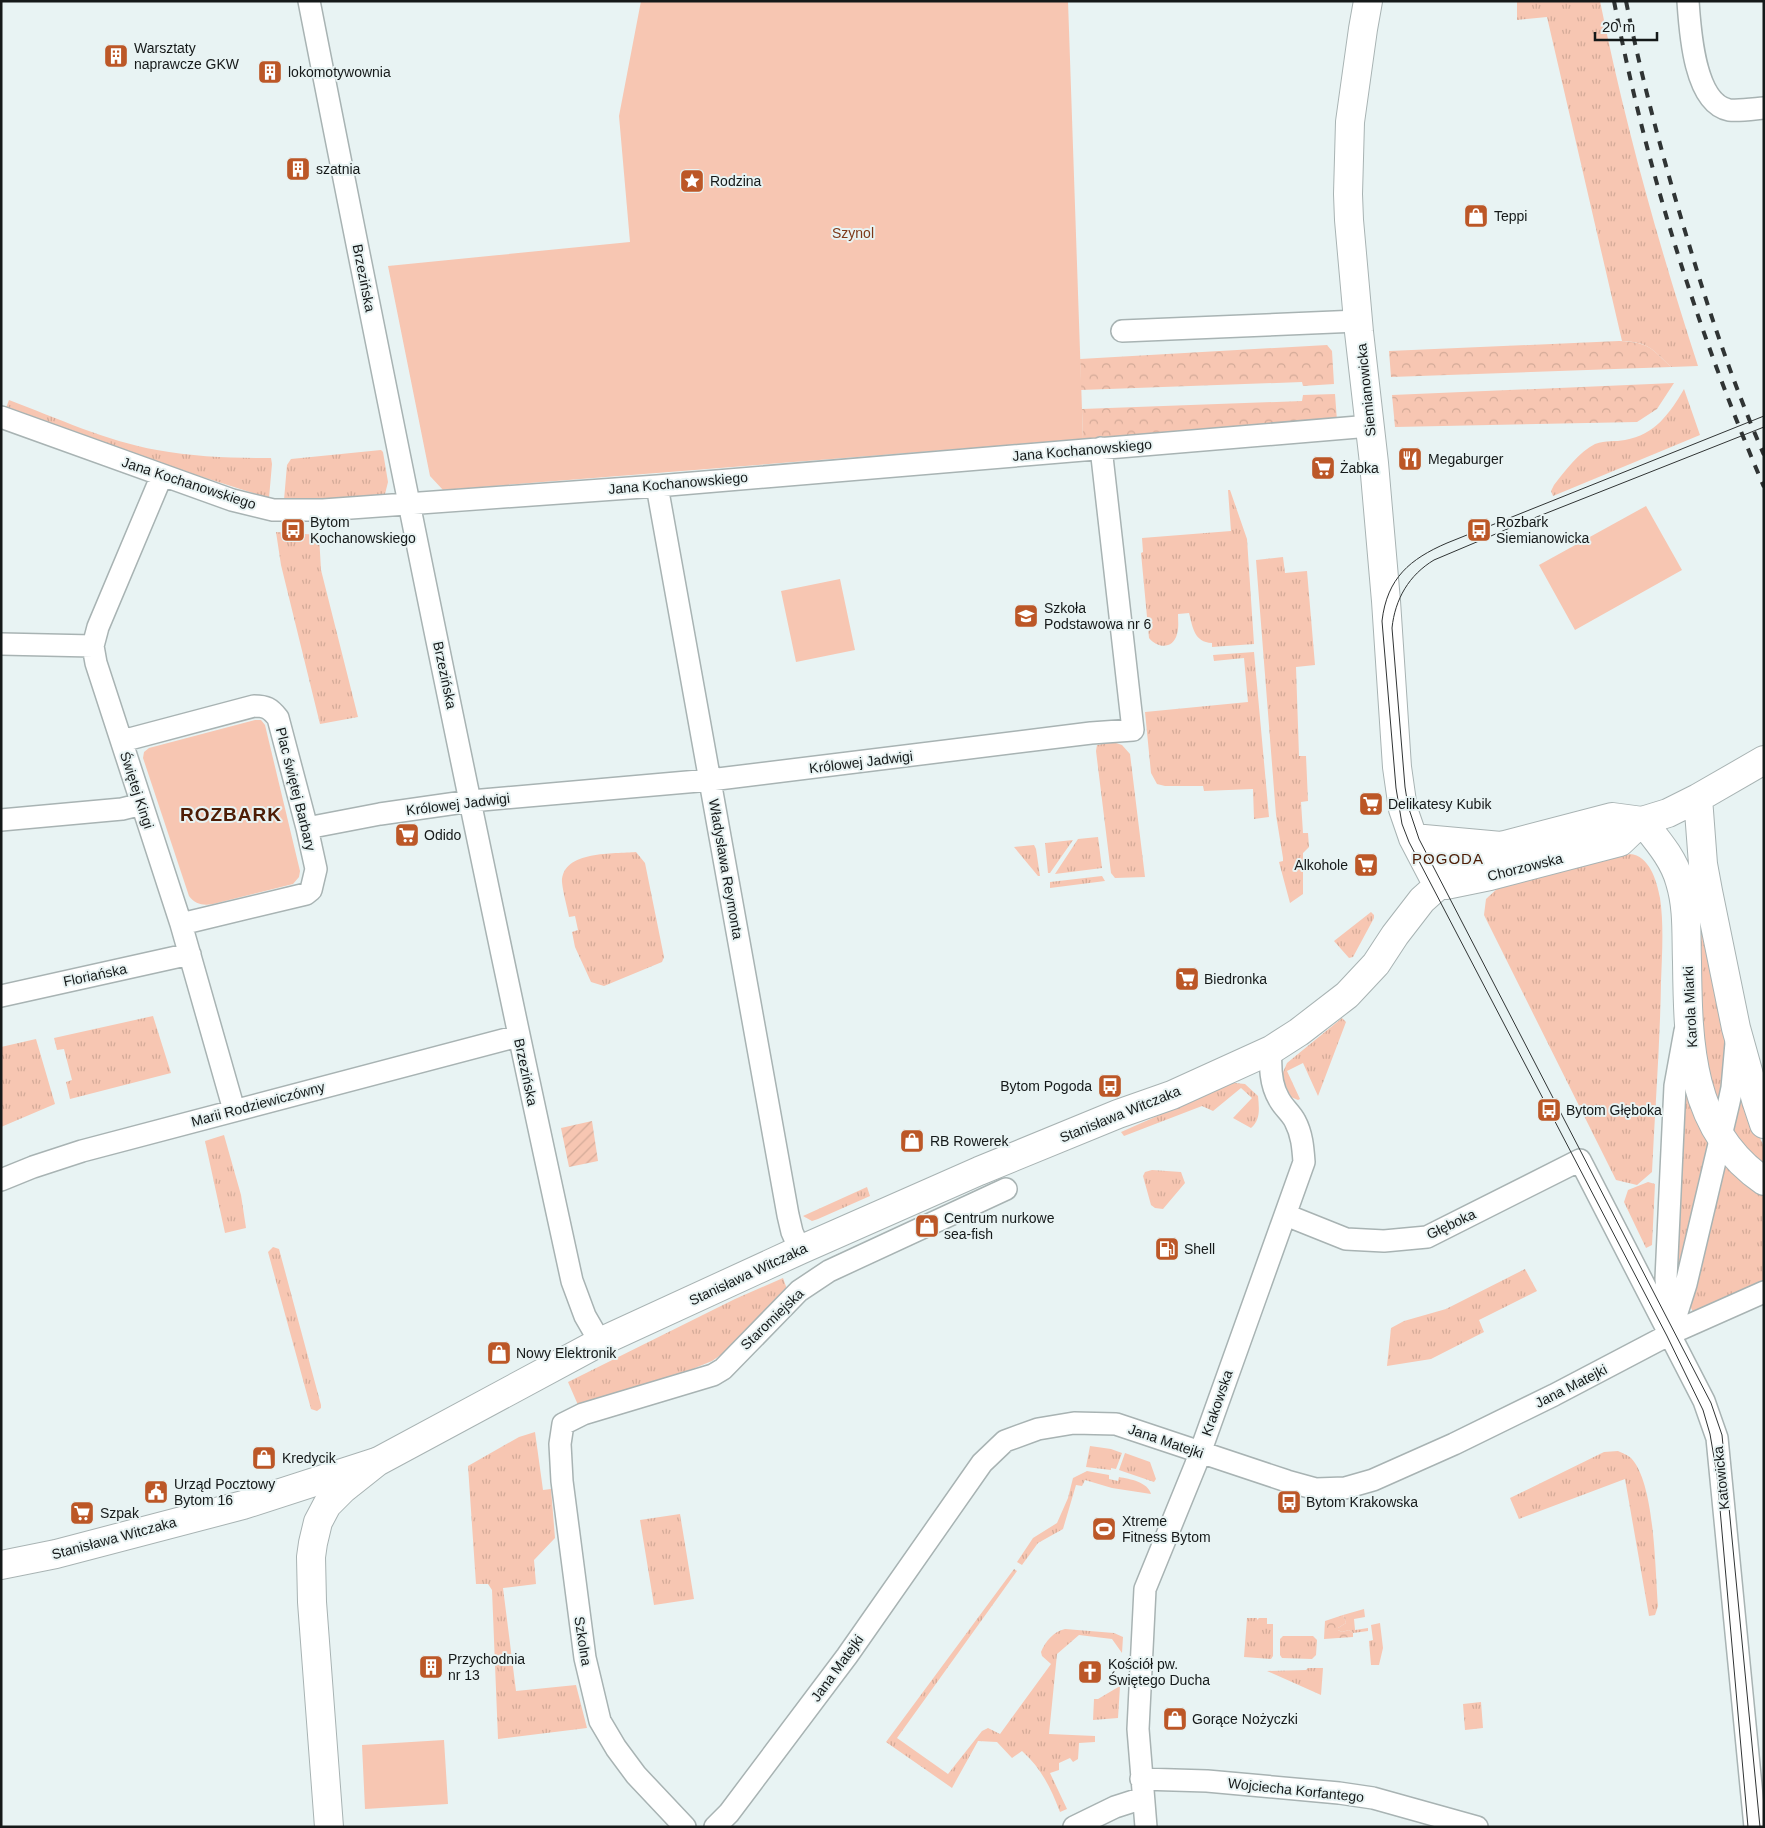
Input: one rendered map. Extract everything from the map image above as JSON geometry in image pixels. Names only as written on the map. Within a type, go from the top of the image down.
[{"type":"main road","name":"Siemianowicka","points":[[1368,1],[1354,83],[1350,122],[1348,155],[1349,220],[1386,601],[1397,767],[1403,809],[1413,838],[1438,886]]},
{"type":"main road","name":"Chorzowska","points":[[1438,886],[1472,862],[1501,846],[1612,818],[1642,821],[1668,813],[1764,760]]},
{"type":"main road","points":[[1698,798],[1703,864],[1736,1028],[1764,1124]]},
{"type":"main road","name":"Chorzowska","points":[[1438,886],[1490,876],[1620,842],[1642,821]]},
{"type":"main road","name":"Karola Miarki","points":[[1642,821],[1672,862],[1680,880],[1686,929],[1688,1017],[1696,1079],[1703,1103],[1721,1139],[1754,1174],[1764,1181]]},
{"type":"main road","points":[[1413,838],[1501,846]]},
{"type":"main road","name":"Stanisława Witczaka","points":[[1,1565],[56,1554],[243,1505],[376,1462],[600,1342],[800,1250],[979,1171],[1118,1114],[1172,1095],[1271,1050],[1299,1032],[1347,996],[1376,964],[1422,900],[1438,886]]},
{"type":"main road","points":[[329,1827],[312,1602],[311,1565],[313,1543],[318,1522],[327,1505],[376,1462]]},
{"type":"street","name":"Brzezińska","points":[[309,1],[518,1036],[572,1281],[584,1316],[600,1342]]},
{"type":"street","points":[[1688,1],[1690,28],[1697,67],[1703,85],[1714,103],[1729,110],[1764,108]]},
{"type":"street","points":[[1122,331],[1358,321]]},
{"type":"street","name":"Jana Kochanowskiego","points":[[1,417],[232,500],[273,510],[323,510],[657,486],[1370,426]]},
{"type":"street","name":"Królowej Jadwigi","points":[[307,828],[380,814],[471,801],[710,780],[1091,733],[1133,730],[1101,448]]},
{"type":"street","name":"Świętej Kingi","points":[[162,475],[98,627],[93,646],[96,663],[181,924],[234,1110]]},
{"type":"street","name":"Władysława Reymonta","points":[[657,486],[788,1215],[792,1232],[800,1250]]},
{"type":"street","points":[[1,644],[93,646]]},
{"type":"street","name":"Plac świętej Barbary","points":[[122,741],[254,706],[264,706],[271,709],[278,718],[316,869],[311,890],[306,894],[181,924]]},
{"type":"street","points":[[1,820],[122,809],[142,804]]},
{"type":"street","name":"Floriańska","points":[[1,996],[190,954]]},
{"type":"street","points":[[1670,1334],[1666,1279],[1675,1086],[1688,1017]]},
{"type":"street","points":[[1670,1334],[1686,1284],[1732,1088],[1736,1028]]},
{"type":"street","name":"Marii Rodziewiczówny","points":[[1,1180],[33,1166],[82,1151],[518,1036]]},
{"type":"street","name":"Krakowska","points":[[1146,1827],[1138,1729],[1145,1589],[1200,1452],[1304,1162],[1303,1142],[1295,1120],[1279,1099],[1273,1087],[1270,1064],[1271,1050]]},
{"type":"street","name":"Katowicka","points":[[1580,1160],[1704,1401],[1717,1438],[1755,1827]]},
{"type":"street","name":"Głęboka","points":[[1286,1215],[1346,1239],[1384,1241],[1427,1237],[1580,1160]]},
{"type":"street","name":"Staromiejska","points":[[563,1424],[583,1414],[713,1375],[723,1369],[799,1291],[829,1271],[1006,1188]]},
{"type":"street","name":"Jana Matejki","points":[[715,1827],[728,1813],[847,1656],[982,1462],[1004,1441],[1038,1429],[1067,1423],[1116,1424],[1316,1489],[1345,1488],[1373,1480],[1454,1444],[1554,1396],[1670,1334],[1764,1292]]},
{"type":"street","name":"Szkolna","points":[[563,1424],[560,1444],[562,1481],[585,1658],[600,1721],[616,1748],[636,1775],[685,1827]]},
{"type":"street","name":"Wojciecha Korfantego","points":[[1074,1827],[1115,1807],[1142,1788],[1207,1781],[1339,1793],[1373,1798],[1476,1827]]},
{"type":"green space","name":"Szynol","points":[[641,1],[1068,1],[1083,439],[443,490],[430,476],[388,266],[630,242],[619,116]]},
{"type":"green space","points":[[1517,1],[1600,1],[1620,93],[1644,185],[1698,366],[1671,367],[1650,348],[1638,343],[1622,341],[1547,17],[1517,20]]},
{"type":"green space","points":[[1619,341],[1637,343],[1649,347],[1671,367],[1391,377],[1389,351]]},
{"type":"green space","points":[[1327,345],[1332,351],[1334,384],[1303,386],[1302,382],[1081,390],[1080,359]]},
{"type":"green space","points":[[1674,383],[1657,409],[1637,422],[1395,427],[1392,395]]},
{"type":"green space","points":[[1684,389],[1700,435],[1553,496],[1551,491],[1554,485],[1573,462],[1589,447],[1599,443],[1625,440],[1645,433],[1660,422]]},
{"type":"green space","points":[[1335,394],[1337,421],[1083,439],[1082,409],[1302,401],[1303,395]]},
{"type":"green space","points":[[9,400],[82,428],[138,446],[199,456],[271,458],[269,498],[146,459],[6,408]]},
{"type":"green space","points":[[381,450],[383,452],[388,482],[385,494],[301,501],[284,500],[287,465],[291,459]]},
{"type":"green space","points":[[1228,490],[1230,490],[1247,539],[1254,644],[1212,647],[1212,643],[1201,640],[1195,633],[1189,613],[1178,614],[1178,632],[1172,643],[1164,646],[1156,644],[1149,638],[1141,553],[1143,552],[1142,538],[1231,531]]},
{"type":"green space","points":[[1646,506],[1682,570],[1575,630],[1539,565]]},
{"type":"green space","points":[[276,532],[319,535],[321,570],[358,717],[320,724],[281,565]]},
{"type":"green space","points":[[1283,557],[1285,573],[1307,571],[1315,665],[1296,667],[1299,756],[1306,756],[1308,801],[1301,802],[1303,833],[1308,833],[1309,847],[1303,853],[1303,894],[1290,903],[1279,862],[1283,861],[1283,858],[1276,815],[1256,560]]},
{"type":"green space","points":[[840,579],[855,650],[796,662],[781,591]]},
{"type":"green space","points":[[1254,652],[1269,817],[1254,819],[1253,789],[1204,791],[1203,786],[1165,786],[1157,784],[1151,773],[1145,712],[1248,702],[1244,658],[1214,661],[1213,655]]},
{"type":"green space","points":[[261,720],[265,725],[300,871],[299,877],[293,884],[213,904],[200,904],[189,896],[143,758],[144,752],[149,748]]},
{"type":"green space","points":[[1113,742],[1122,745],[1130,754],[1145,877],[1115,878],[1111,873],[1096,751],[1097,745]]},
{"type":"green space","points":[[1098,837],[1102,868],[1055,874],[1078,839]]},
{"type":"green space","points":[[1073,840],[1050,873],[1048,873],[1045,843]]},
{"type":"green space","points":[[1034,845],[1036,849],[1040,876],[1014,847]]},
{"type":"green space","points":[[636,852],[645,863],[664,957],[662,962],[604,986],[591,982],[575,947],[572,932],[578,930],[575,916],[569,917],[562,882],[564,872],[571,864],[580,859],[603,854]]},
{"type":"green space","points":[[1630,854],[1637,855],[1647,864],[1657,884],[1662,929],[1660,1029],[1652,1172],[1637,1185],[1616,1180],[1484,915],[1486,899],[1498,888]]},
{"type":"green space","points":[[1102,876],[1105,881],[1050,888],[1050,882]]},
{"type":"green space","points":[[1700,909],[1727,1045],[1720,1108],[1705,1081],[1697,910]]},
{"type":"green space","points":[[1371,912],[1374,918],[1353,957],[1349,958],[1334,941]]},
{"type":"green space","points":[[153,1016],[171,1073],[70,1099],[66,1082],[72,1080],[64,1049],[57,1050],[54,1038]]},
{"type":"green space","points":[[1342,1018],[1346,1022],[1318,1096],[1303,1063],[1287,1071],[1300,1099],[1291,1097],[1281,1077],[1287,1063]]},
{"type":"green space","points":[[36,1039],[55,1104],[1,1127],[1,1047]]},
{"type":"green space","points":[[1235,1083],[1245,1084],[1258,1096],[1258,1117],[1251,1128],[1233,1118],[1252,1098],[1241,1088],[1213,1111],[1202,1106],[1124,1136],[1121,1132],[1225,1086]]},
{"type":"green space","points":[[1686,1091],[1712,1138],[1683,1264],[1676,1263]]},
{"type":"green space","points":[[1740,1098],[1743,1098],[1764,1147],[1764,1173],[1731,1135]]},
{"type":"green space","points":[[592,1121],[598,1161],[569,1167],[561,1128]]},
{"type":"green space","points":[[224,1135],[241,1195],[246,1228],[225,1233],[205,1141]]},
{"type":"green space","points":[[1723,1162],[1764,1194],[1764,1283],[1694,1314],[1691,1308],[1691,1300]]},
{"type":"green space","points":[[1152,1170],[1181,1172],[1185,1183],[1163,1209],[1155,1208],[1151,1205],[1143,1176],[1145,1172]]},
{"type":"green space","points":[[1648,1182],[1655,1184],[1652,1245],[1646,1248],[1624,1202],[1628,1190]]},
{"type":"green space","points":[[867,1187],[870,1196],[812,1221],[803,1216]]},
{"type":"green space","points":[[273,1247],[279,1249],[321,1405],[321,1408],[317,1411],[311,1409],[268,1252]]},
{"type":"green space","points":[[1525,1269],[1537,1291],[1479,1320],[1484,1332],[1431,1359],[1387,1366],[1391,1328],[1404,1321],[1446,1309]]},
{"type":"green space","points":[[783,1278],[788,1292],[731,1348],[712,1361],[685,1372],[578,1405],[568,1382],[735,1299]]},
{"type":"green space","points":[[535,1432],[543,1490],[551,1489],[555,1538],[534,1560],[536,1584],[503,1588],[516,1691],[576,1685],[587,1728],[498,1739],[492,1590],[488,1584],[476,1584],[468,1466],[519,1437]]},
{"type":"green space","points":[[1090,1446],[1111,1449],[1122,1453],[1116,1469],[1086,1467]]},
{"type":"green space","points":[[1618,1451],[1631,1458],[1639,1470],[1645,1487],[1654,1550],[1658,1606],[1655,1615],[1649,1616],[1625,1479],[1519,1519],[1510,1498],[1604,1452]]},
{"type":"green space","points":[[1125,1453],[1150,1462],[1156,1479],[1154,1482],[1119,1470]]},
{"type":"green space","points":[[1087,1471],[1109,1475],[1109,1479],[1118,1481],[1119,1477],[1138,1482],[1146,1487],[1151,1494],[1112,1488],[1085,1480],[1082,1486],[1076,1485],[1063,1529],[1038,1543],[1022,1565],[1017,1562],[1033,1538],[1057,1523],[1068,1498],[1073,1478]]},
{"type":"green space","points":[[680,1514],[694,1599],[654,1605],[640,1520]]},
{"type":"green space","points":[[1014,1569],[1017,1571],[897,1738],[948,1774],[982,1731],[988,1728],[1000,1734],[1051,1664],[1042,1656],[1041,1652],[1047,1641],[1054,1635],[1065,1629],[1114,1633],[1123,1637],[1122,1653],[1112,1639],[1079,1635],[1057,1654],[1049,1734],[1095,1736],[1095,1742],[1079,1743],[1078,1759],[1073,1762],[1070,1758],[1059,1763],[1059,1770],[1050,1773],[1067,1809],[1060,1812],[1045,1779],[1035,1764],[1022,1751],[1012,1758],[997,1742],[978,1741],[952,1788],[886,1742]]},
{"type":"green space","points":[[1364,1609],[1365,1617],[1354,1619],[1355,1630],[1368,1628],[1368,1631],[1353,1633],[1349,1630],[1342,1632],[1338,1630],[1338,1628],[1346,1623],[1343,1615]]},
{"type":"green space","points":[[1343,1615],[1346,1623],[1338,1628],[1338,1630],[1342,1632],[1349,1630],[1353,1633],[1353,1637],[1324,1639],[1325,1621]]},
{"type":"green space","points":[[1247,1618],[1257,1618],[1257,1620],[1259,1618],[1267,1618],[1267,1624],[1273,1624],[1273,1656],[1271,1659],[1244,1657]]},
{"type":"green space","points":[[1380,1623],[1383,1648],[1379,1665],[1371,1665],[1369,1641],[1373,1640],[1371,1625]]},
{"type":"green space","points":[[1283,1636],[1313,1636],[1317,1640],[1316,1655],[1312,1659],[1282,1658],[1280,1655],[1280,1639]]},
{"type":"green space","points":[[1308,1668],[1323,1668],[1321,1695],[1267,1671],[1306,1670]]},
{"type":"green space","points":[[1120,1686],[1118,1718],[1093,1720],[1094,1699],[1098,1699]]},
{"type":"green space","points":[[1481,1702],[1483,1728],[1465,1730],[1463,1704]]},
{"type":"green space","points":[[444,1740],[448,1804],[365,1809],[362,1745]]},
{"type":"tram line","points":[[1748,1827],[1717,1475],[1710,1434],[1703,1410],[1667,1336],[1409,842],[1402,824],[1396,788],[1382,621],[1389,593],[1402,572],[1411,563],[1434,549],[1764,416]]},
{"type":"tram line","points":[[1760,1827],[1722,1435],[1711,1403],[1419,839],[1408,806],[1405,787],[1392,628],[1396,607],[1405,589],[1417,573],[1434,560],[1524,522],[1764,427]]},
{"type":"railway","points":[[1614,1],[1642,125],[1676,248],[1717,368],[1764,487]]},
{"type":"railway","points":[[1626,1],[1655,127],[1691,251],[1724,354],[1764,455]]},
{"type":"place","name":"Warsztaty naprawcze GKW","points":[[116,56]]},
{"type":"place","name":"lokomotywownia","points":[[270,72]]},
{"type":"place","name":"szatnia","points":[[298,169]]},
{"type":"place","name":"Rodzina","points":[[692,181]]},
{"type":"place","name":"Teppi","points":[[1476,216]]},
{"type":"place","name":"Megaburger","points":[[1410,459]]},
{"type":"place","name":"Żabka","points":[[1323,468]]},
{"type":"place","name":"Bytom Kochanowskiego","points":[[293,530]]},
{"type":"place","name":"Rozbark Siemianowicka","points":[[1479,530]]},
{"type":"place","name":"Szkoła Podstawowa nr 6","points":[[1026,616]]},
{"type":"place","name":"Delikatesy Kubik","points":[[1371,804]]},
{"type":"place","name":"Odido","points":[[407,835]]},
{"type":"place","name":"Alkohole","points":[[1366,865]]},
{"type":"place","name":"Biedronka","points":[[1187,979]]},
{"type":"place","name":"Bytom Pogoda","points":[[1110,1086]]},
{"type":"place","name":"Bytom Głęboka","points":[[1549,1110]]},
{"type":"place","name":"RB Rowerek","points":[[912,1141]]},
{"type":"place","name":"Centrum nurkowe sea-fish","points":[[927,1226]]},
{"type":"place","name":"Shell","points":[[1167,1249]]},
{"type":"place","name":"Nowy Elektronik","points":[[499,1353]]},
{"type":"place","name":"Kredycik","points":[[264,1458]]},
{"type":"place","name":"Urząd Pocztowy Bytom 16","points":[[156,1492]]},
{"type":"place","name":"Bytom Krakowska","points":[[1289,1502]]},
{"type":"place","name":"Szpak","points":[[82,1513]]},
{"type":"place","name":"Xtreme Fitness Bytom","points":[[1104,1529]]},
{"type":"place","name":"Przychodnia nr 13","points":[[431,1667]]},
{"type":"place","name":"Kościół pw. Świętego Ducha","points":[[1090,1672]]},
{"type":"place","name":"Gorące Nożyczki","points":[[1175,1719]]},
{"type":"district","name":"ROZBARK","points":[[231,814]]},
{"type":"district","name":"POGODA","points":[[1448,858]]}]
